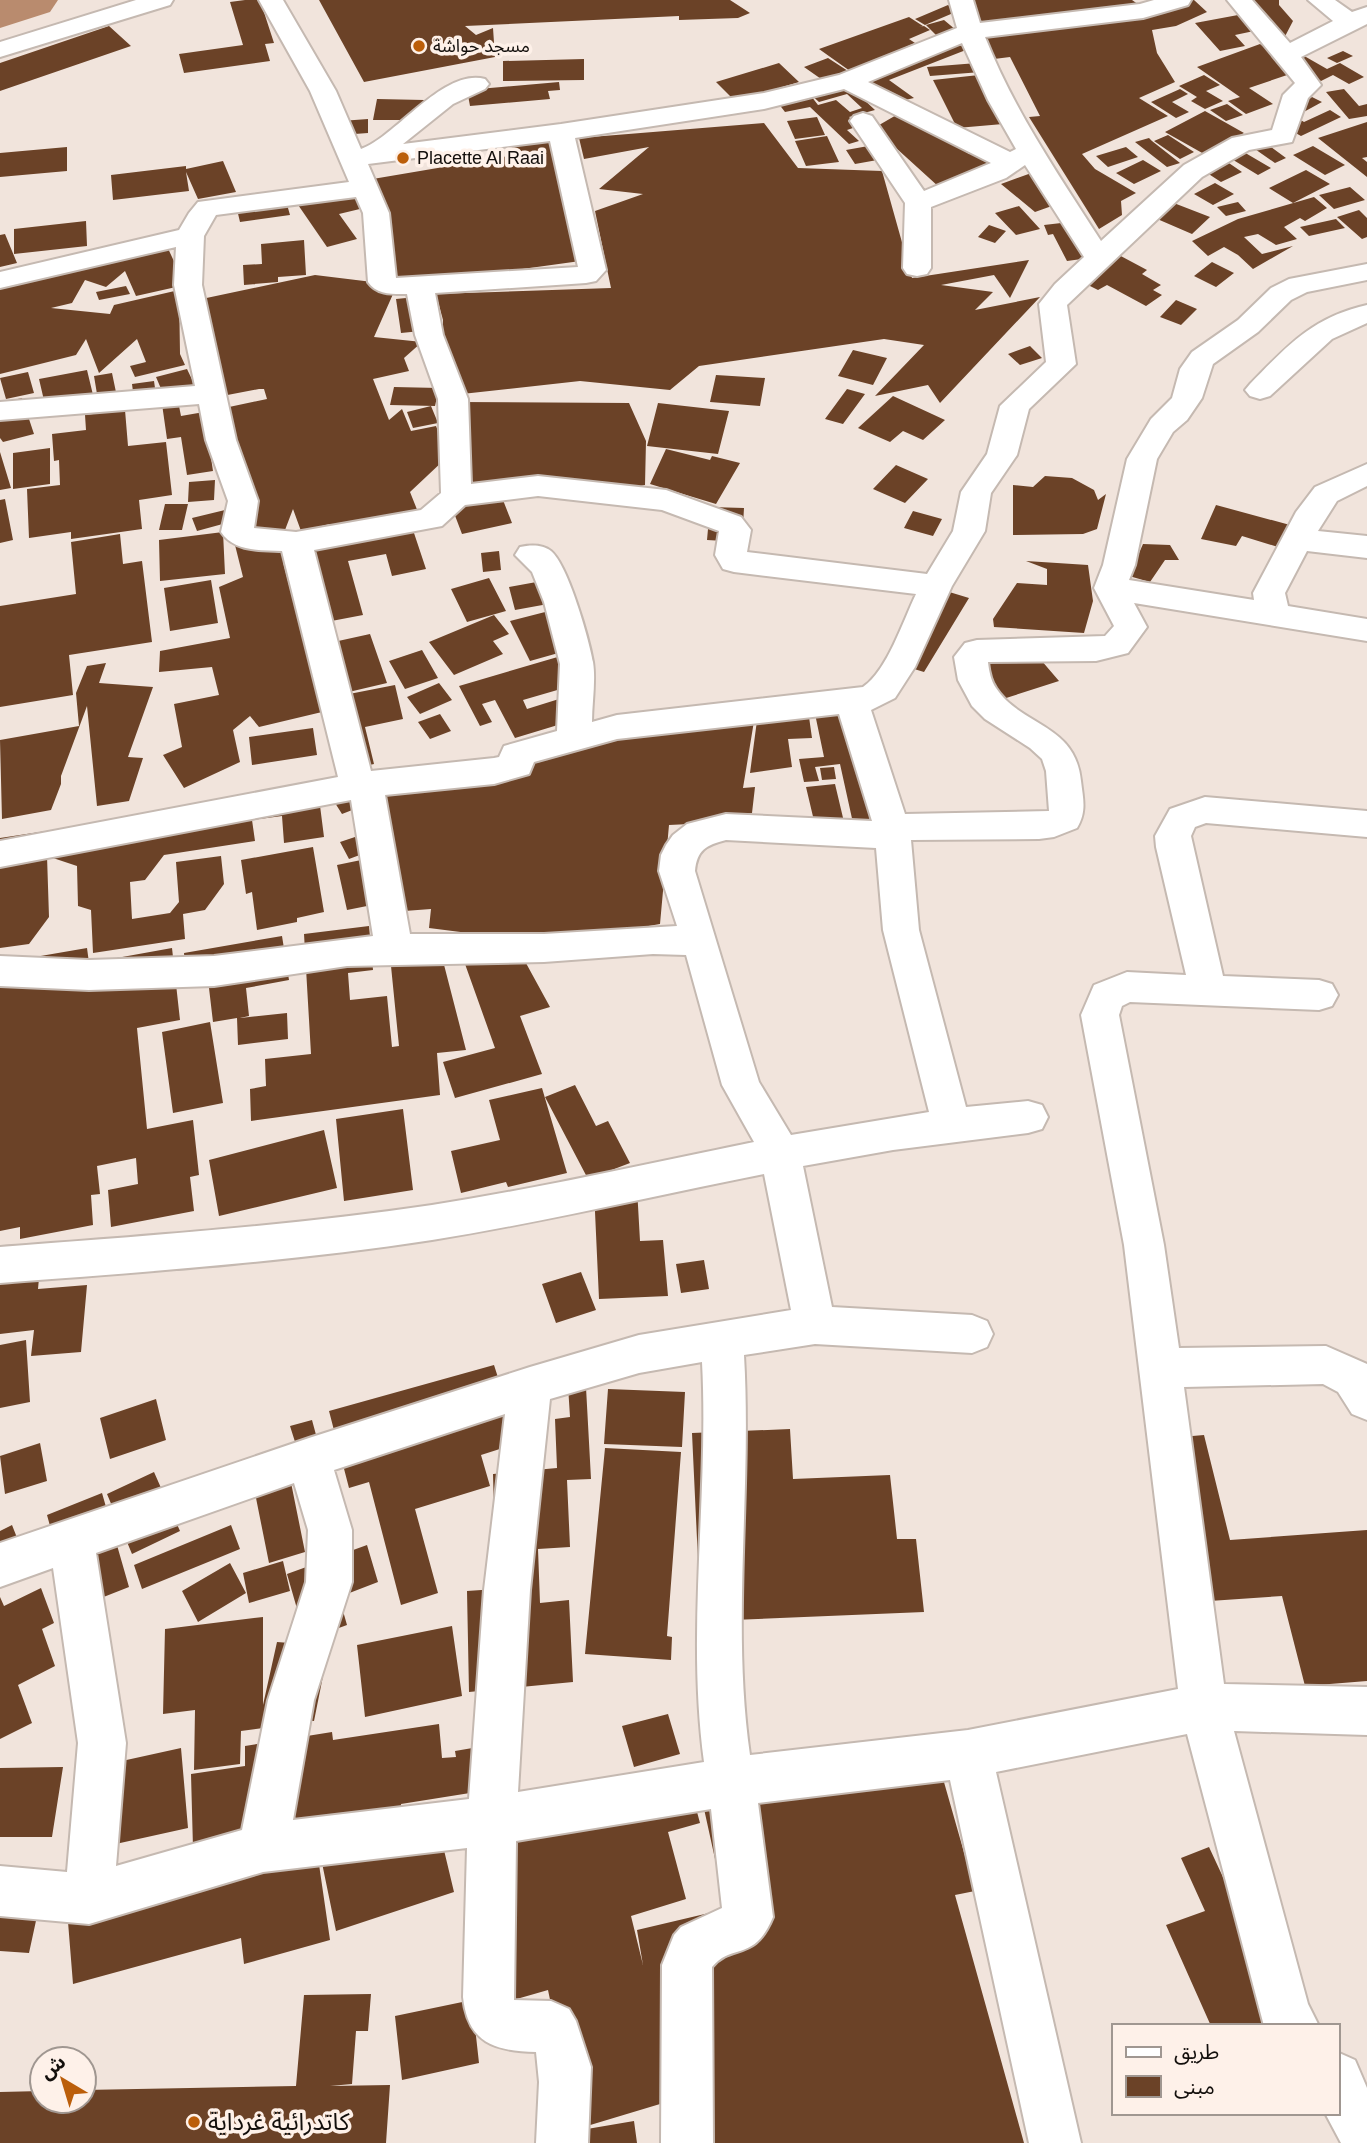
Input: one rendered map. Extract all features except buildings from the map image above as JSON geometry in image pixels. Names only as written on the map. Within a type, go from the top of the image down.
[{"type":"street","points":[[0,50],[161,0]]},
{"type":"street","points":[[271,0],[363,157],[365,188],[376,214],[382,282],[391,286],[419,286],[586,275],[592,270],[561,132]]},
{"type":"street","points":[[961,0],[968,32],[1022,139],[1021,157]]},
{"type":"street","points":[[363,157],[561,132],[764,101],[848,80],[968,32],[1143,11],[1179,0]]},
{"type":"street","points":[[0,854],[362,786],[494,771],[517,765],[516,755],[574,737],[660,721],[871,698],[883,690],[916,632],[936,586],[969,531],[976,492],[1002,455],[1015,406],[1021,397],[1032,391],[1061,364],[1053,304],[1098,258],[1193,171],[1241,144],[1283,136],[1296,95],[1308,85],[1239,0]]},
{"type":"street","points":[[1320,0],[1359,18]]},
{"type":"street","points":[[1286,55],[1359,18]]},
{"type":"street","points":[[848,80],[1021,157],[1098,258]]},
{"type":"street","points":[[363,157],[444,99],[476,85]]},
{"type":"street","points":[[863,121],[918,203],[917,268]]},
{"type":"street","points":[[918,203],[997,172],[1021,157]]},
{"type":"street","points":[[365,188],[208,208],[202,213],[190,236],[186,276],[213,394],[220,440],[243,501],[237,532],[247,540],[282,539],[296,543],[431,519],[456,496],[538,486],[666,500],[730,524],[735,530],[731,555],[734,561],[936,586]]},
{"type":"street","points":[[0,280],[190,236]]},
{"type":"street","points":[[815,1325],[780,1152],[741,1085],[701,940],[677,872],[679,855],[686,844],[699,833],[726,827],[892,831],[1040,826],[1065,819],[1069,806],[1062,764],[1052,749],[1033,734],[1007,720],[981,695],[970,657],[977,651],[1096,650],[1116,645],[1131,627],[1110,588],[1119,565],[1142,459],[1162,426],[1177,413],[1187,398],[1195,369],[1202,358],[1248,326],[1280,294],[1299,285],[1367,272]]},
{"type":"street","points":[[419,286],[429,335],[453,399],[456,496]]},
{"type":"street","points":[[1260,390],[1323,333],[1358,315],[1367,314]]},
{"type":"street","points":[[0,411],[213,394]]},
{"type":"street","points":[[1273,613],[1269,593],[1312,512],[1326,494],[1367,474]]},
{"type":"street","points":[[1298,539],[1367,547]]},
{"type":"street","points":[[296,543],[362,786],[394,949]]},
{"type":"street","points":[[531,555],[540,558],[548,572],[560,602],[577,664],[574,737]]},
{"type":"street","points":[[1110,588],[1367,629]]},
{"type":"street","points":[[851,700],[892,831],[901,930],[951,1123]]},
{"type":"street","points":[[1208,991],[1174,847],[1173,836],[1182,818],[1193,812],[1219,810],[1367,824]]},
{"type":"street","points":[[0,971],[89,975],[214,971],[346,952],[544,948],[653,940],[701,940]]},
{"type":"street","points":[[1291,2024],[1286,2017],[1204,1707],[1144,1245],[1100,1015],[1107,996],[1128,987],[1320,995]]},
{"type":"street","points":[[0,1265],[255,1244],[479,1214],[780,1152],[951,1123],[1028,1117]]},
{"type":"street","points":[[0,1565],[309,1458],[530,1386],[639,1354],[815,1325],[972,1334]]},
{"type":"street","points":[[687,2143],[687,1965],[691,1952],[699,1942],[735,1930],[743,1925],[748,1917],[729,1782],[719,1675],[726,1387],[722,1339]]},
{"type":"street","points":[[1160,1367],[1326,1365],[1353,1378],[1367,1400]]},
{"type":"street","points":[[530,1386],[507,1590],[492,1821],[488,1997],[490,2014],[508,2026],[551,2027],[559,2038],[565,2054],[562,2143]]},
{"type":"street","points":[[263,1848],[291,1700],[329,1582],[330,1530],[309,1458]]},
{"type":"street","points":[[72,1542],[102,1743],[89,1899]]},
{"type":"street","points":[[0,1891],[89,1899],[263,1848],[492,1821],[729,1782],[968,1754],[1204,1707],[1367,1711]]},
{"type":"street","points":[[968,1754],[1055,2143]]},
{"type":"street","points":[[1339,2083],[1351,2111],[1367,2131]]},
{"type":"waterway","points":[[0,11],[31,0]]},
{"type":"place","name":"مسجد حواشة","points":[[419,46]]},
{"type":"place","name":"Placette Al Raai","points":[[403,158]]},
{"type":"place","name":"كاتدرائية غرداية","points":[[194,2122]]}]
